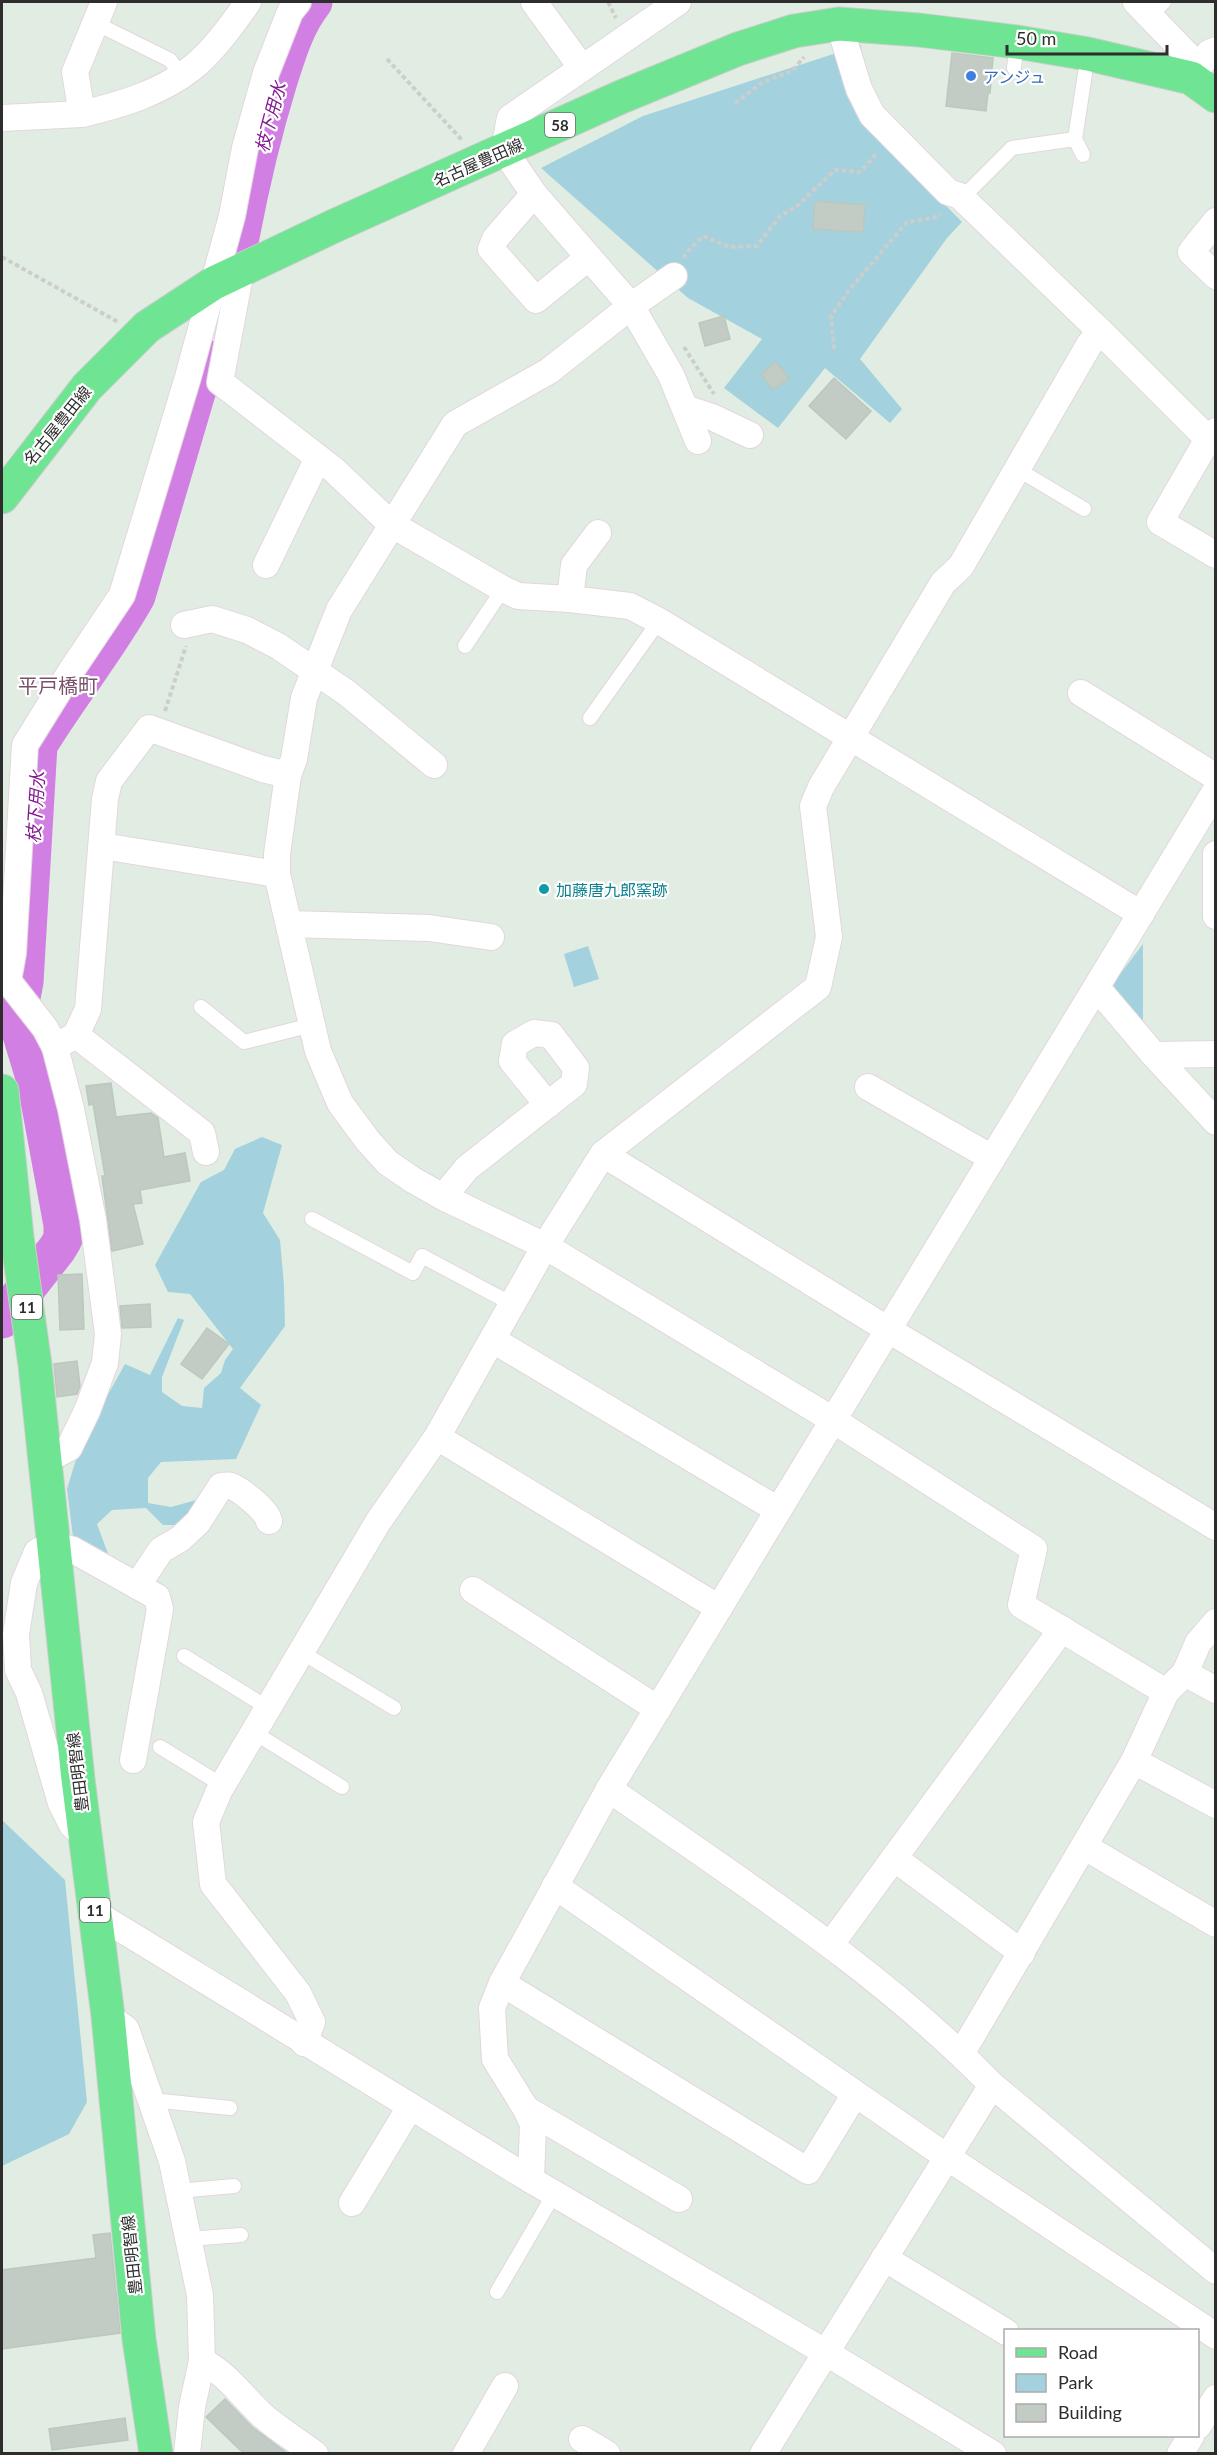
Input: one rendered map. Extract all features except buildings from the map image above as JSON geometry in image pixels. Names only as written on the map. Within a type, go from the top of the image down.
[{"type":"main road","name":"名古屋豊田線","points":[[2,497],[87,387],[147,327],[227,277],[334,225],[621,97],[738,49],[794,31],[842,37],[919,30],[1016,55],[1088,54],[1205,73]]},
{"type":"main road","name":"豊田明智線","points":[[2,1091],[12,1243],[35,1365],[85,1837],[108,2016],[139,2339],[156,2454]]},
{"type":"street","points":[[2,118],[82,114],[121,104],[159,88],[192,68],[233,25],[248,2]]},
{"type":"street","points":[[298,2],[290,12],[266,73],[245,147],[232,216],[220,382],[318,458],[391,524],[503,589],[518,596],[630,606],[852,736],[1141,914]]},
{"type":"street","points":[[534,2],[582,68]]},
{"type":"street","points":[[678,2],[510,118],[504,150],[534,194],[631,306],[671,375],[698,441]]},
{"type":"street","points":[[1150,6],[1205,73]]},
{"type":"street","points":[[82,114],[75,72],[100,12]]},
{"type":"street","points":[[842,37],[865,104],[872,116],[948,192],[961,196],[1100,332],[1212,435],[1160,522],[1215,555]]},
{"type":"street","points":[[534,194],[495,239],[491,249],[536,300],[588,258]]},
{"type":"street","points":[[1215,221],[1191,252],[1215,276]]},
{"type":"street","points":[[674,276],[631,306],[549,371],[455,424],[339,610],[304,698],[294,759],[288,776],[277,854],[277,874],[318,1051],[340,1103],[368,1141],[388,1162],[443,1197],[545,1246],[833,1420],[1034,1549],[1021,1605],[1166,1692]]},
{"type":"street","points":[[206,1152],[202,1133],[45,1028],[7,984],[13,953],[25,745],[122,595],[182,399],[227,277]]},
{"type":"street","points":[[304,2043],[312,2022],[298,1993],[213,1884],[206,1822],[222,1785],[378,1522],[436,1437],[545,1246],[603,1154],[818,987],[829,937],[813,806],[821,787],[943,583],[961,566],[1089,345],[1100,332]]},
{"type":"street","points":[[685,408],[740,430]]},
{"type":"street","points":[[266,565],[318,458]]},
{"type":"street","points":[[570,599],[574,565],[598,533]]},
{"type":"street","points":[[187,625],[213,619],[247,630],[315,669],[434,765]]},
{"type":"street","points":[[1081,693],[1215,777]]},
{"type":"street","points":[[44,1461],[69,1448],[83,1421],[105,1363],[108,1334],[93,1220],[71,1109],[66,1041],[88,1009],[91,991],[105,799],[109,781],[149,728],[288,776]]},
{"type":"street","points":[[531,2180],[533,2124],[495,2059],[492,2008],[502,1983],[609,1790],[1215,790]]},
{"type":"street","points":[[1190,833],[1215,854],[1215,916]]},
{"type":"street","points":[[102,846],[277,874]]},
{"type":"street","points":[[289,924],[429,928],[491,937]]},
{"type":"street","points":[[1097,988],[1215,1122]]},
{"type":"street","points":[[1154,1055],[1215,1054]]},
{"type":"street","points":[[868,1087],[992,1158]]},
{"type":"street","points":[[443,1197],[467,1168],[548,1105]]},
{"type":"street","points":[[603,1154],[1215,1527]]},
{"type":"street","points":[[493,1340],[778,1510]]},
{"type":"street","points":[[436,1437],[719,1608]]},
{"type":"street","points":[[137,1586],[161,1550],[180,1539],[198,1522],[221,1486],[231,1486],[261,1506],[268,1514],[269,1521]]},
{"type":"street","points":[[85,1837],[72,1825],[61,1803],[29,1693],[10,1672],[24,1583],[37,1552],[53,1544],[74,1550],[157,1597],[160,1609],[133,1760]]},
{"type":"street","points":[[473,1590],[658,1709]]},
{"type":"street","points":[[961,2054],[1134,1761],[1166,1692],[1185,1673],[1198,1642],[1215,1622]]},
{"type":"street","points":[[831,1944],[1062,1629]]},
{"type":"street","points":[[1185,1673],[1215,1690]]},
{"type":"street","points":[[1134,1761],[1215,1805]]},
{"type":"street","points":[[609,1790],[831,1944],[961,2054],[992,2085],[1215,2271]]},
{"type":"street","points":[[1084,1847],[1215,1924]]},
{"type":"street","points":[[894,1858],[1022,1953]]},
{"type":"street","points":[[555,1886],[947,2157],[1215,2336]]},
{"type":"street","points":[[95,1913],[554,2194],[825,2352],[993,2454]]},
{"type":"street","points":[[502,1983],[808,2170],[855,2094]]},
{"type":"street","points":[[108,2016],[126,2029],[172,2161],[200,2295],[202,2361],[192,2407],[187,2454]]},
{"type":"street","points":[[766,2453],[825,2352],[992,2085]]},
{"type":"street","points":[[352,2204],[410,2107]]},
{"type":"street","points":[[526,2109],[679,2199]]},
{"type":"street","points":[[884,2258],[1004,2331]]},
{"type":"street","points":[[202,2361],[217,2369],[231,2381],[262,2416],[315,2454]]},
{"type":"street","points":[[466,2454],[505,2386]]},
{"type":"street","points":[[1199,2421],[1215,2398]]},
{"type":"street","points":[[582,2439],[607,2454]]},
{"type":"lane","points":[[100,12],[170,60],[181,75]]},
{"type":"lane","points":[[1083,155],[1075,139],[1088,54]]},
{"type":"lane","points":[[961,196],[1012,148],[1075,139]]},
{"type":"lane","points":[[1017,469],[1084,508]]},
{"type":"lane","points":[[465,646],[503,589]]},
{"type":"lane","points":[[590,718],[659,621]]},
{"type":"lane","points":[[201,1007],[244,1042],[312,1025]]},
{"type":"lane","points":[[312,1218],[413,1273],[422,1256],[512,1304]]},
{"type":"lane","points":[[301,1652],[394,1708]]},
{"type":"lane","points":[[184,1656],[268,1708]]},
{"type":"lane","points":[[253,1732],[342,1787]]},
{"type":"lane","points":[[160,1747],[222,1785]]},
{"type":"lane","points":[[151,2100],[230,2108]]},
{"type":"lane","points":[[178,2191],[234,2186]]},
{"type":"lane","points":[[497,2292],[554,2194]]},
{"type":"lane","points":[[188,2239],[241,2235]]},
{"type":"path","points":[[735,103],[763,82],[792,71],[808,55],[842,37]]},
{"type":"path","points":[[387,59],[469,147]]},
{"type":"path","points":[[674,276],[681,267],[685,254],[703,236],[729,247],[757,246],[780,216],[797,206],[835,170],[860,172],[893,136]]},
{"type":"path","points":[[834,349],[831,316],[850,289],[906,222],[933,218],[945,212],[961,196]]},
{"type":"path","points":[[2,257],[106,314],[139,335]]},
{"type":"path","points":[[681,342],[740,430]]},
{"type":"path","points":[[159,731],[187,643],[187,625]]},
{"type":"green space","points":[[861,45],[868,126],[962,222],[947,238],[860,359],[902,409],[890,423],[825,368],[778,428],[724,388],[762,339],[688,298],[541,168],[643,116]]},
{"type":"green space","points":[[1143,944],[1143,1027],[1108,990]]},
{"type":"green space","points":[[588,946],[599,979],[574,987],[564,954]]},
{"type":"green space","points":[[262,1137],[282,1145],[263,1213],[280,1240],[285,1326],[240,1388],[261,1405],[236,1459],[161,1462],[148,1478],[148,1503],[171,1507],[200,1499],[187,1525],[163,1525],[146,1508],[112,1510],[97,1524],[114,1570],[74,1545],[67,1489],[81,1443],[125,1364],[150,1375],[178,1318],[184,1320],[162,1377],[162,1392],[182,1406],[202,1408],[204,1388],[221,1373],[225,1360],[233,1349],[190,1294],[168,1292],[155,1265],[201,1182],[224,1170],[235,1149]]},
{"type":"green space","points":[[2,1820],[65,1880],[87,2102],[69,2134],[2,2166]]},
{"type":"waterway","name":"枝下用水","points":[[240,237],[257,159],[278,81],[296,30],[313,2]]},
{"type":"waterway","name":"枝下用水","points":[[2,1319],[63,1239],[63,1225],[37,1084],[17,1018],[24,982],[38,745],[136,596],[206,359]]},
{"type":"place","name":"アンジュ","points":[[971,76]]},
{"type":"place","name":"加藤唐九郎窯跡","points":[[544,889]]},
{"type":"district","name":"平戸橋町","points":[[58,685]]}]
